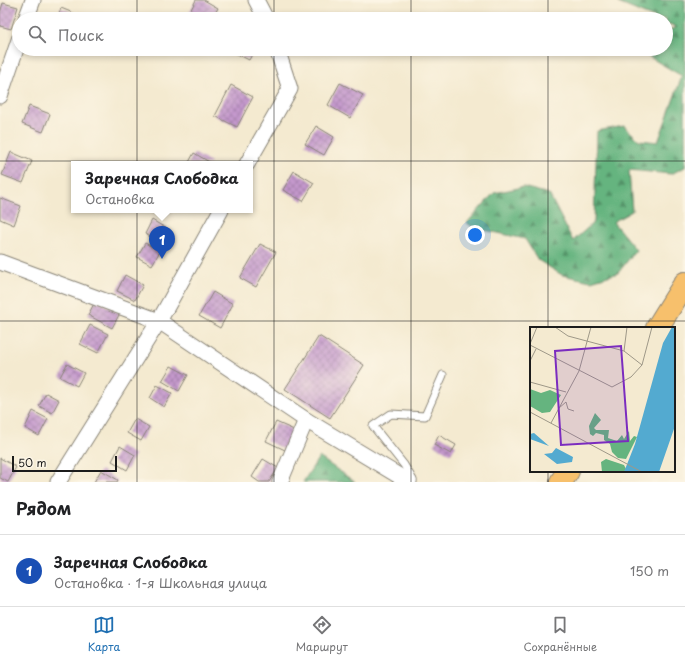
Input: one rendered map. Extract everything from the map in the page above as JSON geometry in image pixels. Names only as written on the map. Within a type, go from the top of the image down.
[{"type":"main road","points":[[658,327],[685,283]]},
{"type":"main road","points":[[561,482],[567,472]]},
{"type":"street","points":[[29,12],[33,0]]},
{"type":"street","points":[[256,0],[262,12]]},
{"type":"street","points":[[0,96],[14,56]]},
{"type":"street","points":[[249,161],[290,89],[278,56]]},
{"type":"street","points":[[58,482],[158,321],[219,213]]},
{"type":"street","points":[[0,262],[158,321],[306,420],[409,482]]},
{"type":"street","points":[[280,482],[306,420]]},
{"type":"lane","points":[[414,482],[404,465],[373,426],[391,414],[425,416],[443,375]]},
{"type":"green space","points":[[617,0],[685,0],[685,167],[671,174],[629,170],[632,211],[613,222],[636,250],[618,273],[591,281],[562,275],[538,260],[525,239],[475,228],[467,223],[494,193],[523,187],[549,194],[573,241],[594,222],[597,131],[624,126],[639,140],[658,142],[682,76],[648,56],[673,56],[673,29],[677,27],[673,26],[673,12],[640,12],[618,3]]},
{"type":"green space","points":[[319,457],[355,482],[303,482]]},
{"type":"building","points":[[196,0],[204,0],[218,8],[216,12],[190,12]]},
{"type":"building","points":[[3,3],[18,7],[16,12],[12,12],[11,29],[0,26],[0,13]]},
{"type":"building","points":[[61,8],[71,12],[60,12]]},
{"type":"building","points":[[241,56],[251,56],[249,60]]},
{"type":"building","points":[[340,83],[363,95],[350,118],[328,105]]},
{"type":"building","points":[[231,85],[253,97],[237,127],[215,116]]},
{"type":"building","points":[[29,106],[50,114],[43,132],[22,124]]},
{"type":"building","points":[[316,126],[334,137],[324,155],[305,144]]},
{"type":"building","points":[[11,152],[32,161],[23,183],[2,175]]},
{"type":"building","points":[[194,153],[208,161],[190,161]]},
{"type":"building","points":[[294,171],[314,183],[303,201],[283,190]]},
{"type":"building","points":[[0,198],[21,206],[14,225],[0,219]]},
{"type":"building","points":[[152,220],[169,230],[162,243],[145,234]]},
{"type":"building","points":[[145,243],[160,251],[152,265],[137,257]]},
{"type":"building","points":[[260,244],[276,252],[256,287],[240,278]]},
{"type":"building","points":[[125,275],[143,285],[135,300],[117,291]]},
{"type":"building","points":[[213,292],[233,304],[220,328],[199,316]]},
{"type":"building","points":[[96,300],[120,313],[112,328],[88,315]]},
{"type":"building","points":[[90,325],[108,334],[98,353],[80,344]]},
{"type":"building","points":[[319,336],[364,365],[330,418],[285,389]]},
{"type":"building","points":[[67,364],[84,373],[77,386],[60,377]]},
{"type":"building","points":[[171,366],[188,375],[179,391],[162,381]]},
{"type":"building","points":[[157,385],[172,393],[164,407],[150,398]]},
{"type":"building","points":[[46,393],[59,400],[52,413],[39,406]]},
{"type":"building","points":[[33,411],[48,419],[39,436],[25,428]]},
{"type":"building","points":[[135,419],[149,427],[141,441],[127,433]]},
{"type":"building","points":[[276,422],[294,430],[285,450],[266,441]]},
{"type":"building","points":[[439,435],[456,445],[451,454],[434,445]]},
{"type":"building","points":[[120,446],[135,455],[127,470],[112,461]]},
{"type":"building","points":[[0,458],[16,467],[8,482],[0,478]]},
{"type":"building","points":[[263,459],[278,468],[269,482],[259,482],[252,477]]},
{"type":"building","points":[[101,470],[118,480],[117,482],[94,482]]},
{"type":"place","name":"Заречная Слободка","points":[[162,259]]}]
